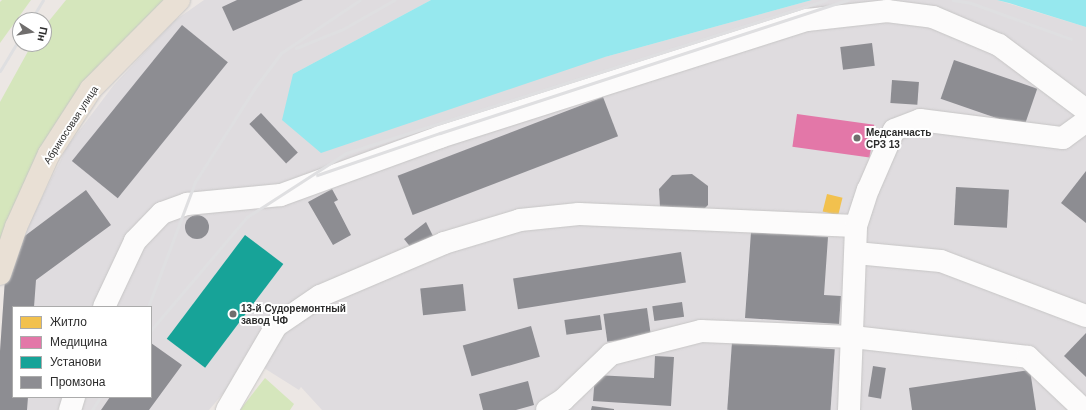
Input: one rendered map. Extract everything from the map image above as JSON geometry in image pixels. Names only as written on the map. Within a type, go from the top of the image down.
[{"type":"main road","name":"Абрикосовая улица","points":[[0,274],[16,227],[49,154],[91,89],[179,0]]},
{"type":"lane","points":[[104,306],[135,241],[162,213],[187,204],[280,195],[448,135],[808,20],[887,11],[933,17],[999,45],[1086,110]]},
{"type":"lane","points":[[848,410],[853,337],[856,226],[868,190],[894,130],[920,120],[1063,138],[1086,121]]},
{"type":"lane","points":[[227,410],[276,326],[320,296],[444,243],[520,220],[579,214],[856,226]]},
{"type":"lane","points":[[856,253],[941,261],[1086,316]]},
{"type":"lane","points":[[559,406],[611,354],[657,340],[701,331],[853,337],[1028,357],[1084,410]]},
{"type":"lane","points":[[70,410],[74,398]]},
{"type":"shaded area","points":[[204,0],[431,0],[293,74],[605,57],[812,0],[997,0],[1086,27],[1086,410],[322,410],[301,387],[299,390],[245,356],[227,389],[209,410],[0,410],[0,351],[5,279],[22,238],[67,147],[113,86],[174,21]]},
{"type":"green space","points":[[2,0],[31,0],[22,12],[12,12],[12,26],[0,43],[0,2]]},
{"type":"green space","points":[[66,0],[171,0],[85,86],[0,252],[0,102],[28,52],[52,52],[52,17]]},
{"type":"green space","points":[[265,378],[294,404],[290,410],[240,410]]},
{"type":"water","points":[[431,0],[812,0],[605,57],[321,153],[282,120],[293,74]]},
{"type":"water","points":[[997,0],[1086,0],[1086,27],[1009,3]]},
{"type":"building: Житло","points":[[827,194],[843,198],[838,215],[823,211]]},
{"type":"building: Медицина","points":[[797,114],[874,125],[870,158],[792,147]]},
{"type":"building: Установи","points":[[245,235],[283,264],[205,368],[167,339]]},
{"type":"building: Промзона","points":[[237,0],[303,0],[233,31],[222,7]]},
{"type":"building: Промзона","points":[[182,25],[228,62],[118,198],[72,161]]},
{"type":"building: Промзона","points":[[872,43],[875,66],[843,70],[840,47]]},
{"type":"building: Промзона","points":[[954,60],[1037,89],[1024,127],[941,99]]},
{"type":"building: Промзона","points":[[892,80],[919,82],[917,105],[890,103]]},
{"type":"building: Промзона","points":[[603,97],[618,136],[413,215],[398,176]]},
{"type":"building: Промзона","points":[[261,113],[298,152],[286,163],[249,124]]},
{"type":"building: Промзона","points":[[1086,171],[1086,223],[1061,203]]},
{"type":"building: Промзона","points":[[692,174],[708,186],[708,205],[697,216],[660,207],[659,189],[672,175]]},
{"type":"building: Промзона","points":[[956,187],[1009,190],[1007,228],[954,225]]},
{"type":"building: Промзона","points":[[332,189],[338,200],[334,202],[351,235],[333,245],[308,202]]},
{"type":"building: Промзона","points":[[86,190],[111,225],[36,280],[34,306],[12,306],[12,398],[28,398],[27,410],[0,410],[0,351],[5,279],[22,238]]},
{"type":"building: Промзона","points":[[197,215],[202,216],[208,222],[208,232],[202,238],[197,239],[192,238],[186,232],[185,227],[186,222],[192,216]]},
{"type":"building: Промзона","points":[[426,222],[435,240],[416,254],[404,239]]},
{"type":"building: Промзона","points":[[751,232],[828,237],[824,295],[841,296],[839,324],[745,318]]},
{"type":"building: Промзона","points":[[681,252],[686,283],[518,309],[513,279]]},
{"type":"building: Промзона","points":[[463,284],[466,311],[423,315],[420,288]]},
{"type":"building: Промзона","points":[[682,302],[684,317],[654,321],[652,306]]},
{"type":"building: Промзона","points":[[647,308],[651,336],[607,342],[603,314]]},
{"type":"building: Промзона","points":[[600,315],[602,330],[566,335],[564,320]]},
{"type":"building: Промзона","points":[[531,326],[540,357],[472,376],[463,346]]},
{"type":"building: Промзона","points":[[1086,333],[1086,377],[1064,356]]},
{"type":"building: Промзона","points":[[732,342],[835,349],[830,410],[727,410]]},
{"type":"building: Промзона","points":[[152,344],[182,365],[149,410],[101,410],[109,398],[152,398]]},
{"type":"building: Промзона","points":[[655,356],[674,357],[671,406],[593,401],[595,375],[654,378]]},
{"type":"building: Промзона","points":[[873,366],[886,368],[881,399],[868,397]]},
{"type":"building: Промзона","points":[[1030,370],[1036,410],[912,410],[909,388]]},
{"type":"building: Промзона","points":[[528,381],[534,405],[516,410],[483,410],[479,394]]},
{"type":"building: Промзона","points":[[592,406],[614,409],[614,410],[591,410]]},
{"type":"railway","points":[[36,12],[43,0]]},
{"type":"railway","points":[[148,306],[195,182],[254,89],[281,53],[360,0]]},
{"type":"railway","points":[[296,48],[343,29],[394,0]]},
{"type":"railway","points":[[152,329],[247,217],[346,153],[826,0]]},
{"type":"railway","points":[[317,175],[440,133],[848,0]]},
{"type":"railway","points":[[953,0],[971,3],[1071,39]]},
{"type":"railway","points":[[0,71],[12,51]]},
{"type":"railway","points":[[92,410],[99,398]]},
{"type":"place","name":"Медсанчасть СРЗ 13","points":[[857,138]]},
{"type":"place","name":"13-й Судоремонтный завод ЧФ","points":[[233,314]]}]
